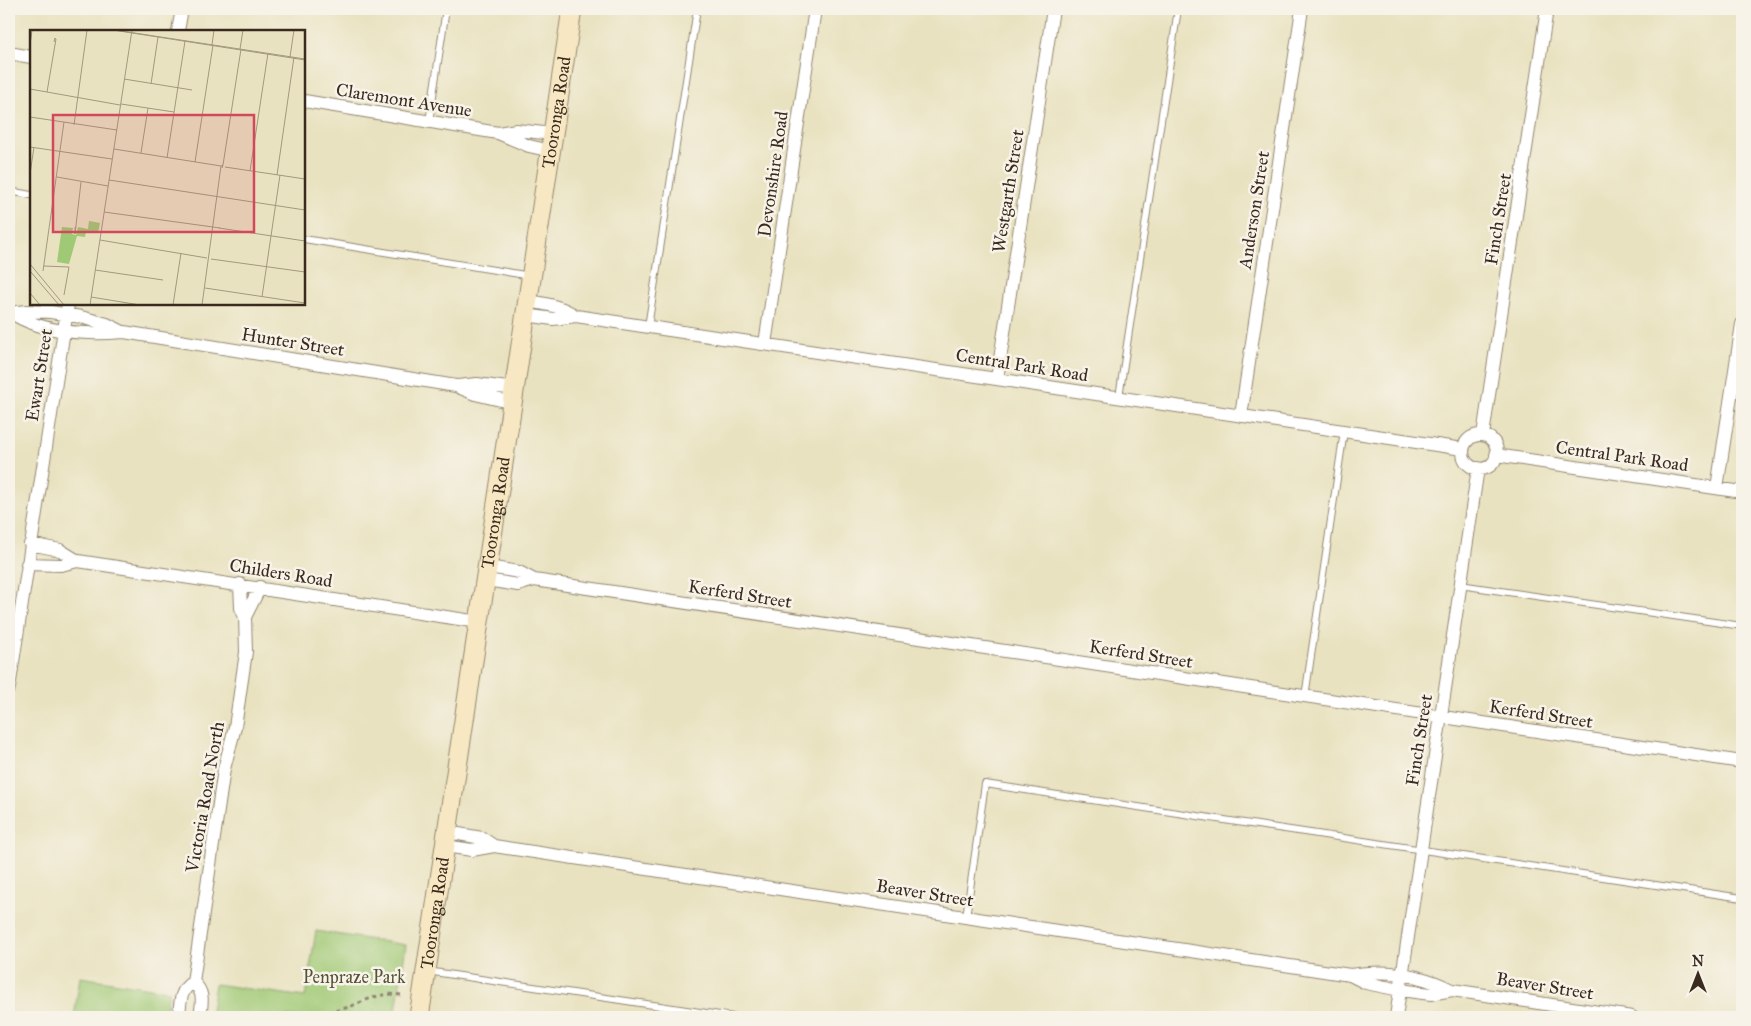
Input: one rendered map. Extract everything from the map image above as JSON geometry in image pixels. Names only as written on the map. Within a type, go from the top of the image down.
[{"type":"main road","name":"Tooronga Road","points":[[419,1017],[572,9]]},
{"type":"street","points":[[178,30],[182,9]]},
{"type":"street","name":"Devonshire Road","points":[[765,344],[815,9]]},
{"type":"street","name":"Westgarth Street","points":[[997,379],[1053,9]]},
{"type":"street","name":"Anderson Street","points":[[1241,416],[1302,9]]},
{"type":"street","name":"Finch Street","points":[[1483,435],[1547,9]]},
{"type":"street","points":[[9,53],[30,57]]},
{"type":"street","name":"Claremont Avenue","points":[[305,101],[498,133],[529,146],[552,142]]},
{"type":"street","name":"Central Park Road","points":[[527,308],[553,319],[576,316],[1463,449]]},
{"type":"street","name":"Hunter Street","points":[[11,314],[27,311],[51,312],[67,309],[124,332]]},
{"type":"street","name":"Ewart Street","points":[[9,688],[67,309]]},
{"type":"street","name":"Hunter Street","points":[[11,314],[25,321],[64,330],[104,334],[124,332],[456,386],[475,394],[514,396]]},
{"type":"street","points":[[1717,488],[1742,324]]},
{"type":"street","points":[[1483,435],[1494,442],[1496,455],[1490,466],[1478,468],[1466,462],[1463,449],[1470,438],[1483,435]]},
{"type":"street","name":"Central Park Road","points":[[1496,455],[1742,492]]},
{"type":"street","name":"Finch Street","points":[[1396,1017],[1478,468]]},
{"type":"street","name":"Childers Road","points":[[30,544],[60,550],[78,561]]},
{"type":"street","name":"Childers Road","points":[[27,564],[61,565],[78,561],[260,587],[480,622]]},
{"type":"street","name":"Kerferd Street","points":[[487,574],[518,585],[534,580],[1742,762]]},
{"type":"street","name":"Victoria Road North","points":[[193,982],[224,769],[235,727],[246,652],[245,617],[241,608],[240,584]]},
{"type":"street","name":"Victoria Road North","points":[[245,617],[260,587]]},
{"type":"street","name":"Beaver Street","points":[[446,839],[472,850],[494,846],[1350,975],[1366,983],[1400,990],[1431,994],[1452,990]]},
{"type":"street","name":"Beaver Street","points":[[1350,975],[1371,971],[1402,974],[1433,980],[1452,990],[1632,1017]]},
{"type":"street","name":"Victoria Road North","points":[[179,1017],[182,991],[193,982]]},
{"type":"street","name":"Victoria Road North","points":[[193,982],[200,988],[200,1017]]},
{"type":"lane","points":[[429,122],[446,9]]},
{"type":"lane","points":[[648,327],[697,9]]},
{"type":"lane","points":[[1119,398],[1178,9]]},
{"type":"lane","points":[[9,191],[30,195]]},
{"type":"lane","points":[[305,239],[532,276]]},
{"type":"lane","points":[[1305,697],[1344,431]]},
{"type":"lane","points":[[1460,585],[1742,626]]},
{"type":"lane","points":[[966,917],[985,784],[1742,898]]},
{"type":"lane","points":[[426,971],[733,1017]]},
{"type":"path","points":[[272,1017],[338,1010],[374,996],[389,993],[401,995]]},
{"type":"green space","name":"Penpraze Park","points":[[316,931],[406,945],[395,1017],[210,1017],[215,984],[305,997]]},
{"type":"green space","points":[[80,977],[169,991],[165,1017],[74,1017]]}]
